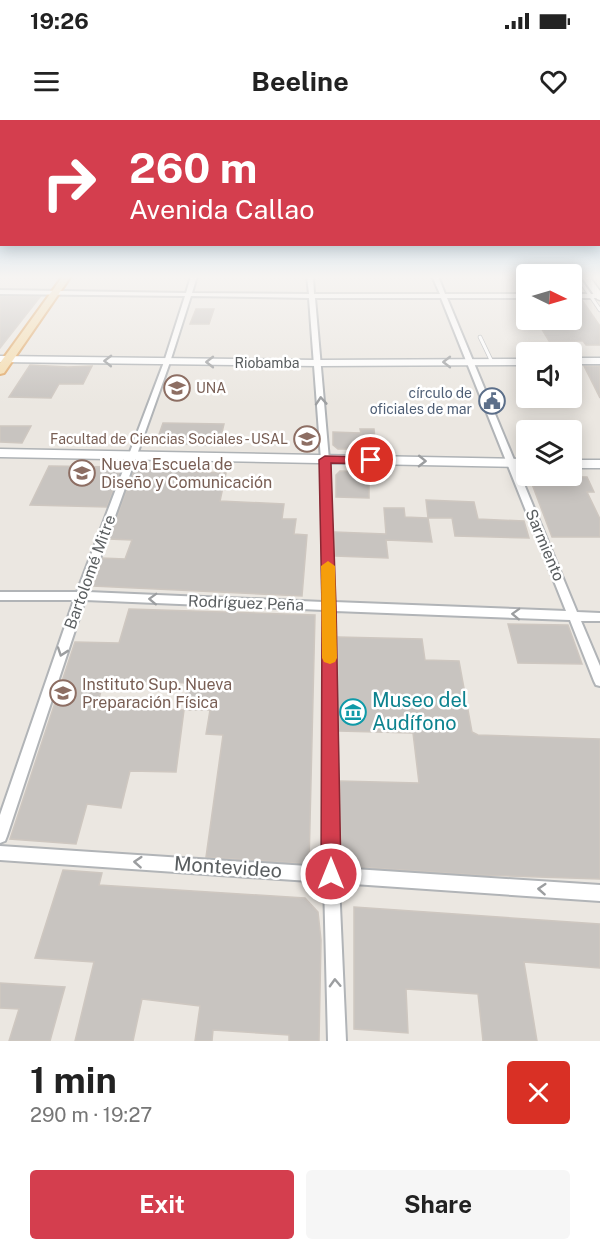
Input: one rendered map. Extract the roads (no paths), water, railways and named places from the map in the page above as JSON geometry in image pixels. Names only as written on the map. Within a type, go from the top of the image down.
[{"type":"main road","points":[[0,371],[4,359],[34,319]]},
{"type":"street","name":"Bartolomé Mitre","points":[[0,836],[81,596],[167,362],[180,319]]},
{"type":"street","points":[[313,319],[325,460],[329,606],[331,874],[337,1041]]},
{"type":"street","name":"Sarmiento","points":[[453,319],[600,681]]},
{"type":"street","name":"Riobamba","points":[[4,359],[318,363],[516,362]]},
{"type":"street","points":[[582,361],[600,361]]},
{"type":"street","points":[[0,453],[516,462]]},
{"type":"street","points":[[582,464],[600,464]]},
{"type":"street","name":"Rodríguez Peña","points":[[0,596],[81,596],[600,617]]},
{"type":"street","name":"Montevideo","points":[[0,853],[600,893]]},
{"type":"lane","points":[[480,337],[492,362]]},
{"type":"place","name":"UNA","points":[[177,388]]},
{"type":"place","name":"círculo de oficiales de mar","points":[[492,401]]},
{"type":"place","name":"Facultad de Ciencias Sociales - USAL","points":[[307,439]]},
{"type":"place","name":"Nueva Escuela de Diseño y Comunicación","points":[[82,473]]},
{"type":"place","name":"Instituto Sup. Nueva Preparación Física","points":[[63,693]]},
{"type":"place","name":"Museo del Audífono","points":[[353,712]]}]
